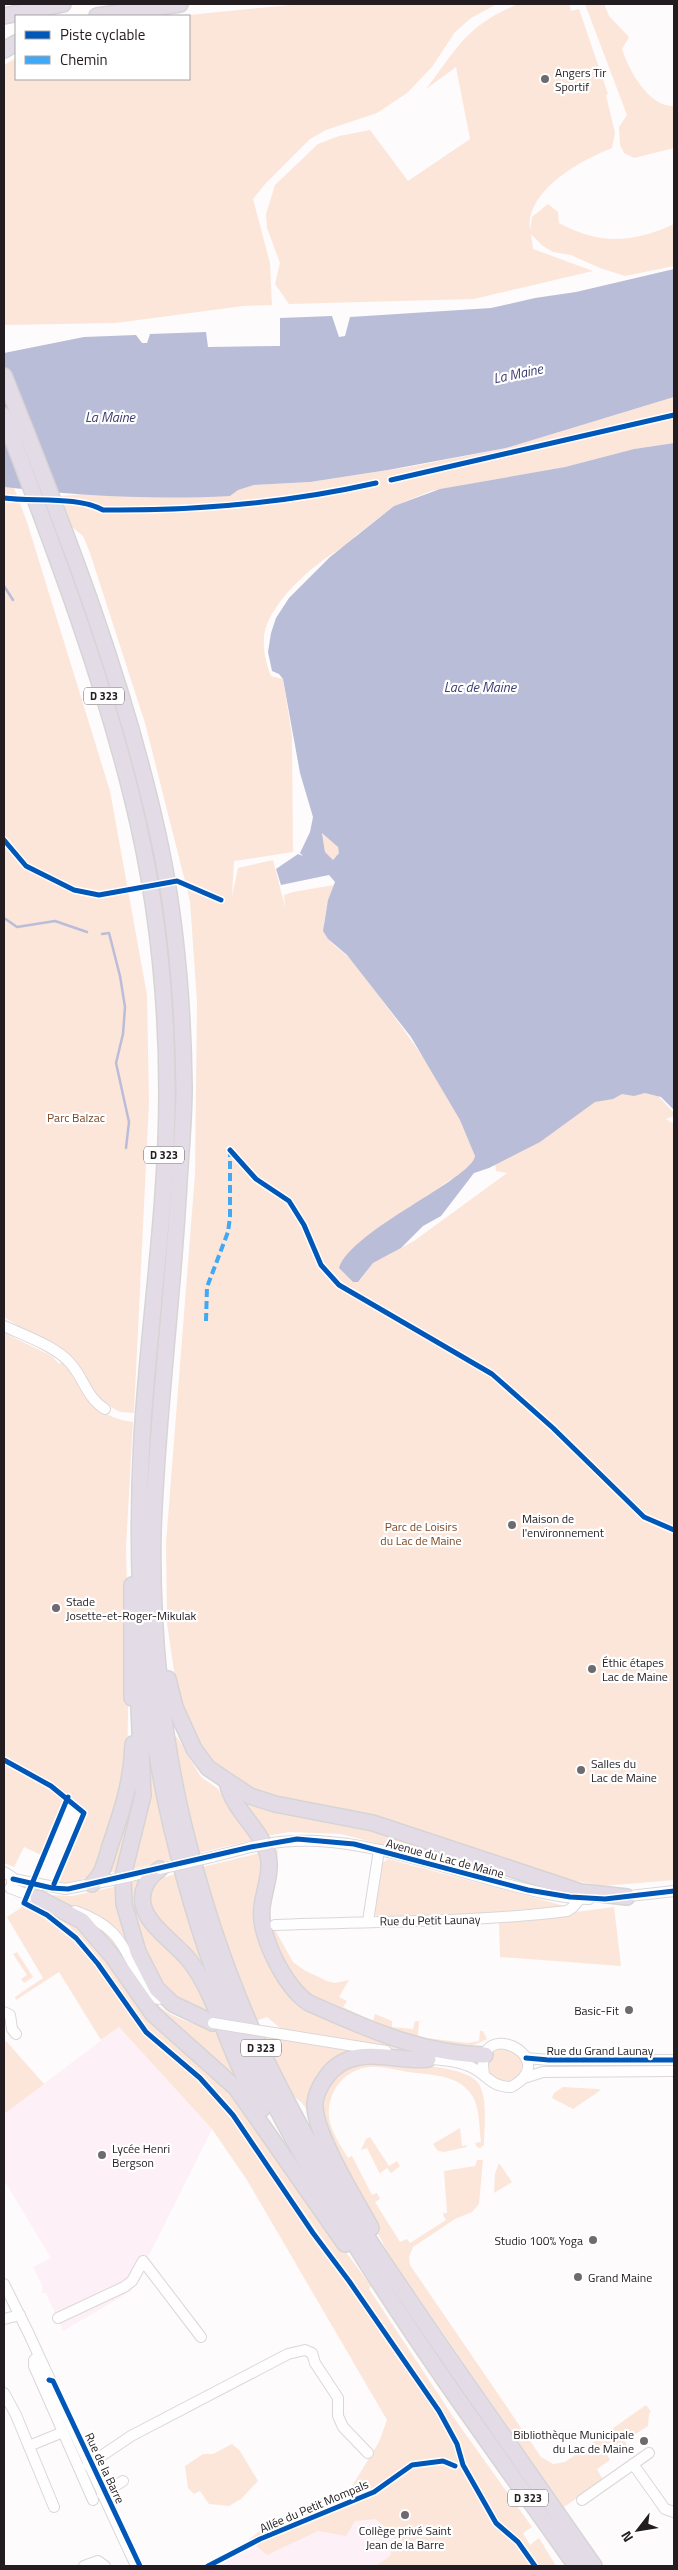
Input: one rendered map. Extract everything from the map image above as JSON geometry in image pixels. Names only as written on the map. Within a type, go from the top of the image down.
[{"type":"highway","points":[[4,6],[10,4]]},
{"type":"highway","points":[[4,16],[63,4]]},
{"type":"highway","points":[[104,15],[180,4]]},
{"type":"highway","name":"D 323","points":[[4,376],[62,528],[119,688],[150,800],[171,907],[180,1010],[184,1092],[177,1220],[153,1527],[154,1604],[163,1706],[182,1818],[207,1909],[239,2000],[285,2099],[315,2156],[383,2264],[594,2566]]},
{"type":"highway","name":"D 323","points":[[4,416],[78,618],[134,801],[153,903],[162,977],[167,1093],[161,1222],[143,1429],[141,1583],[150,1709],[170,1823],[195,1915],[227,2006],[265,2088],[305,2161],[386,2291],[480,2430],[576,2566]]},
{"type":"highway","points":[[92,1884],[99,1876],[121,1817],[132,1763],[134,1500],[136,1477],[142,1452]]},
{"type":"highway","points":[[156,1490],[160,1516],[162,1637],[174,1707],[194,1749],[208,1768],[227,1782],[258,1799],[373,1823],[552,1884],[588,1894],[627,1897]]},
{"type":"highway","points":[[132,1585],[143,1794],[123,1876],[124,1904],[138,1952],[157,1989],[173,2004],[212,2023]]},
{"type":"highway","points":[[227,1782],[229,1794],[268,1854],[269,1868],[261,1909],[261,1925],[269,1946],[299,1997],[309,2004],[386,2036],[468,2054],[485,2055]]},
{"type":"highway","points":[[160,1869],[150,1877],[145,1886],[143,1899],[145,1911],[149,1918],[192,1963],[209,1994],[237,2063],[297,2175]]},
{"type":"highway","points":[[38,1898],[82,1921],[93,1932],[153,2014],[236,2088],[370,2279],[386,2291]]},
{"type":"highway","points":[[426,2325],[410,2292],[376,2238],[328,2147],[318,2120],[315,2104],[318,2091],[324,2080],[331,2070],[343,2062],[359,2057],[380,2056],[413,2061],[428,2058]]},
{"type":"highway","points":[[480,2430],[487,2447],[567,2566]]},
{"type":"highway","points":[[569,2530],[578,2536],[601,2566]]},
{"type":"street","points":[[4,1326],[63,1357],[74,1369],[93,1400],[105,1409]]},
{"type":"street","name":"Avenue du Lac de Maine","points":[[9,1886],[68,1889],[251,1847],[311,1840],[354,1844],[528,1890],[580,1899],[627,1897],[674,1890]]},
{"type":"street","points":[[368,1921],[378,1850]]},
{"type":"street","points":[[4,1872],[10,1875],[9,1886],[98,1920],[122,1943],[140,1977],[157,1998],[180,2015],[212,2023],[466,2065],[484,2074]]},
{"type":"street","name":"Rue du Petit Launay","points":[[275,1926],[368,1921],[393,1923],[476,1920],[567,1911],[580,1899]]},
{"type":"street","points":[[4,2012],[10,2015],[12,2029],[16,2034]]},
{"type":"street","points":[[505,2043],[521,2050],[526,2058],[527,2068],[524,2078],[511,2087],[498,2087],[490,2082],[484,2074],[482,2064],[490,2048],[505,2043]]},
{"type":"street","name":"Rue du Grand Launay","points":[[526,2058],[548,2060],[674,2060]]},
{"type":"street","name":"Rue du Grand Launay","points":[[524,2078],[551,2071],[674,2071]]},
{"type":"street","points":[[58,2318],[124,2287],[132,2281],[143,2261],[201,2337]]},
{"type":"street","name":"Rue de la Barre","points":[[4,2284],[20,2315],[36,2361],[88,2464],[136,2566]]},
{"type":"street","points":[[4,2319],[20,2315]]},
{"type":"street","points":[[88,2464],[148,2427],[288,2354],[305,2350],[312,2353],[315,2363],[338,2398],[338,2416],[343,2427],[368,2453]]},
{"type":"street","points":[[36,2361],[63,2432],[93,2500]]},
{"type":"street","points":[[4,2393],[8,2411],[29,2446],[54,2507]]},
{"type":"street","points":[[29,2446],[63,2432]]},
{"type":"street","points":[[582,2500],[650,2453]]},
{"type":"street","points":[[633,2464],[665,2508],[674,2512]]},
{"type":"street","points":[[102,2494],[123,2481]]},
{"type":"street","points":[[84,2566],[98,2560],[105,2566]]},
{"type":"shaded area","name":"Lycée Henri Bergson","points":[[119,2027],[212,2129],[131,2291],[63,2331],[46,2293],[42,2293],[42,2285],[33,2267],[51,2258],[4,2180],[4,2114]]},
{"type":"shaded area","name":"Collège privé Saint Jean de la Barre","points":[[378,2501],[519,2566],[218,2566],[257,2545]]},
{"type":"green space","points":[[300,4],[497,4],[471,18],[455,32],[432,67],[407,93],[377,113],[326,130],[310,139],[266,183],[253,199],[270,263],[272,305],[243,306],[116,323],[4,325],[4,65],[15,59],[15,80],[190,80],[189,15]]},
{"type":"green space","points":[[518,4],[569,4],[571,11],[579,9],[608,94],[606,95],[615,133],[612,148],[585,160],[546,190],[536,202],[531,216],[530,230],[532,217],[548,204],[558,212],[559,223],[588,235],[602,238],[630,238],[674,224],[674,266],[625,276],[600,268],[571,255],[553,252],[543,246],[531,234],[533,249],[593,271],[474,299],[289,304],[275,284],[280,263],[267,228],[266,214],[275,185],[318,144],[339,136],[370,130],[408,181],[470,139],[456,67],[426,89],[455,49],[474,29],[500,12]]},
{"type":"green space","points":[[585,4],[604,4],[609,16],[629,37],[622,49],[629,67],[641,86],[656,100],[665,105],[674,106],[674,148],[634,158],[624,153],[620,145],[619,127],[627,115]]},
{"type":"green space","name":"Parc de Loisirs du Lac de Maine","points":[[674,397],[674,443],[634,449],[565,467],[431,491],[394,506],[354,537],[357,539],[318,564],[281,600],[266,627],[264,645],[265,658],[271,676],[283,679],[292,736],[293,852],[234,861],[232,896],[238,868],[273,860],[285,907],[284,895],[334,885],[326,914],[325,934],[351,960],[424,1058],[461,1118],[472,1143],[475,1160],[461,1174],[445,1183],[339,1268],[353,1282],[360,1280],[373,1263],[414,1241],[507,1173],[496,1171],[494,1155],[586,1100],[648,1085],[674,1113],[674,1116],[666,1119],[674,1124],[674,1880],[603,1886],[530,1872],[303,1803],[257,1793],[207,1759],[189,1729],[177,1691],[167,1623],[166,1543],[195,1174],[197,1002],[190,901],[145,723],[90,553],[83,536],[72,527],[61,496],[106,492],[230,496],[237,490],[254,485],[310,482],[409,467],[506,448]]},
{"type":"green space","name":"Parc Balzac","points":[[4,487],[14,488],[27,522],[110,791],[147,995],[149,1102],[134,1413],[120,1412],[97,1399],[76,1362],[4,1317]]},
{"type":"green space","points":[[322,832],[338,847],[339,853],[333,860],[325,852]]},
{"type":"green space","name":"Stade Josette-et-Roger-Mikulak","points":[[4,1333],[52,1356],[59,1364],[62,1362],[98,1408],[118,1419],[133,1422],[126,1548],[129,1657],[127,1768],[94,1874],[68,1885],[58,1883],[87,1814],[67,1794],[41,1855],[24,1847],[14,1867],[4,1863]]},
{"type":"green space","points":[[174,1737],[177,1737],[201,1777],[217,1788],[254,1840],[198,1853]]},
{"type":"green space","points":[[148,1751],[171,1860],[131,1869]]},
{"type":"green space","points":[[139,1773],[122,1871],[111,1872],[108,1868]]},
{"type":"green space","points":[[243,1800],[350,1820],[552,1888],[341,1834],[289,1832],[261,1837],[236,1802]]},
{"type":"green space","points":[[278,1850],[269,1922],[270,1931],[275,1930],[293,1962],[304,1970],[327,1981],[335,1983],[349,1980],[339,1997],[347,2001],[343,2007],[373,2021],[375,2014],[392,2021],[392,2027],[413,2029],[415,2021],[424,2022],[419,2022],[418,2037],[468,2043],[479,2041],[480,2031],[483,2031],[487,2039],[470,2047],[432,2045],[305,1996],[268,1937],[270,1851]]},
{"type":"green space","points":[[260,1853],[263,1864],[255,1908],[288,1990],[462,2060],[281,2029],[267,2017],[256,2021],[217,1919],[202,1867]]},
{"type":"green space","points":[[388,1859],[565,1906],[492,1915],[378,1919],[374,1912],[381,1864]]},
{"type":"green space","points":[[162,1873],[163,1878],[175,1874],[210,1981],[146,1903],[146,1895]]},
{"type":"green space","points":[[142,1878],[139,1895],[175,1947],[215,2017],[174,2002],[149,1971],[131,1912],[130,1881]]},
{"type":"green space","points":[[118,1886],[132,1954],[76,1908],[65,1906],[47,1895],[72,1896]]},
{"type":"green space","points":[[29,1900],[78,1924],[226,2083],[303,2194],[371,2286],[369,2289],[454,2418],[532,2527],[523,2533],[530,2545],[539,2538],[556,2566],[376,2566],[390,2556],[395,2536],[376,2519],[355,2521],[346,2536],[318,2531],[267,2555],[249,2540],[271,2521],[295,2514],[349,2491],[379,2442],[387,2420],[247,2180],[212,2129],[119,2027],[101,2040],[59,1972],[16,2000],[15,1997],[43,1978],[7,1917],[25,1905],[63,1928],[74,1938],[147,2036],[200,2080],[221,2103],[252,2150],[347,2282],[359,2298],[362,2295],[227,2102],[202,2075],[149,2032],[90,1948],[69,1926]]},
{"type":"green space","points":[[614,1907],[621,1966],[500,1957],[499,1922]]},
{"type":"green space","points":[[90,1924],[100,1928],[118,1945],[146,1991],[159,2006],[183,2020],[219,2030],[249,2093],[180,2037]]},
{"type":"green space","points":[[17,1952],[33,1977],[24,1983],[21,1979],[27,1975],[13,1954]]},
{"type":"green space","points":[[264,2037],[354,2051],[328,2070],[315,2122],[302,2103],[291,2094]]},
{"type":"green space","points":[[6,2041],[44,2084],[4,2114],[4,2043]]},
{"type":"green space","points":[[505,2048],[517,2053],[522,2065],[517,2077],[505,2082],[493,2077],[488,2065],[493,2053]]},
{"type":"green space","points":[[361,2060],[443,2068],[471,2077],[479,2084],[482,2090],[485,2114],[484,2145],[480,2148],[475,2143],[481,2142],[478,2113],[473,2097],[460,2084],[435,2075],[379,2067],[370,2067],[353,2072],[339,2083],[335,2090],[329,2107],[329,2117],[339,2144],[348,2158],[352,2156],[372,2195],[377,2193],[380,2199],[375,2202],[400,2242],[407,2239],[410,2243],[446,2220],[443,2215],[447,2213],[444,2171],[475,2166],[477,2160],[483,2160],[479,2204],[472,2212],[455,2219],[413,2247],[409,2257],[410,2265],[541,2457],[553,2464],[565,2462],[646,2405],[651,2412],[649,2414],[648,2426],[625,2441],[627,2445],[624,2447],[622,2444],[607,2455],[610,2460],[597,2469],[603,2480],[564,2507],[390,2257],[329,2138],[320,2102],[327,2082],[340,2069]]},
{"type":"green space","points":[[563,2087],[601,2090],[573,2109],[552,2098],[554,2093]]},
{"type":"green space","points":[[460,2128],[462,2146],[467,2145],[466,2147],[444,2152],[438,2151],[433,2144]]},
{"type":"green space","points":[[370,2137],[389,2166],[397,2161],[400,2166],[391,2173],[387,2168],[380,2173],[382,2178],[367,2148],[361,2150],[366,2139]]},
{"type":"green space","points":[[499,2163],[512,2182],[494,2193],[495,2174]]},
{"type":"green space","points":[[232,2444],[240,2451],[258,2481],[241,2499],[229,2506],[209,2504],[200,2491],[194,2494],[188,2488],[185,2466],[203,2454],[213,2454]]},
{"type":"water","name":"La Maine","points":[[674,269],[674,397],[506,448],[388,470],[310,482],[254,485],[238,490],[230,496],[173,498],[117,496],[60,493],[4,487],[4,353],[84,337],[136,335],[142,343],[147,343],[150,334],[206,332],[208,347],[280,346],[280,318],[332,316],[339,337],[345,336],[350,317],[491,308],[535,298],[576,292]]},
{"type":"water","name":"Lac de Maine","points":[[674,443],[674,1110],[661,1097],[645,1093],[634,1096],[622,1094],[613,1099],[595,1102],[540,1142],[489,1168],[474,1173],[441,1216],[423,1226],[401,1248],[373,1263],[358,1282],[353,1282],[339,1268],[348,1253],[387,1222],[454,1178],[469,1166],[475,1156],[460,1120],[411,1037],[347,955],[328,939],[323,931],[328,900],[335,882],[329,875],[281,885],[276,869],[298,854],[303,856],[300,853],[310,832],[313,817],[300,773],[283,679],[279,674],[272,671],[268,652],[276,618],[289,598],[330,557],[394,506],[440,489],[565,467],[634,449]],"holes":[[[322,833],[338,847],[339,853],[333,860],[325,852]]]},
{"type":"waterway","points":[[4,586],[13,600]]},
{"type":"waterway","points":[[4,918],[17,927],[55,921],[87,932]]},
{"type":"waterway","points":[[102,934],[109,933],[120,976],[125,1007],[123,1034],[116,1063],[129,1122],[126,1148]]},
{"type":"marked path","points":[[206,1321],[207,1287],[228,1232],[230,1217],[230,1150]]},
{"type":"cycle path","points":[[391,480],[674,415]]},
{"type":"cycle path","points":[[4,498],[68,501],[103,510],[172,509],[275,501],[376,483]]},
{"type":"cycle path","points":[[4,840],[26,866],[74,890],[99,895],[177,881],[221,900]]},
{"type":"cycle path","points":[[230,1150],[256,1179],[289,1201],[304,1225],[321,1265],[339,1285],[492,1374],[553,1428],[644,1517],[674,1530]]},
{"type":"cycle path","points":[[4,1760],[51,1786],[84,1813],[54,1884]]},
{"type":"cycle path","points":[[68,1797],[24,1903],[47,1915],[76,1938],[98,1964],[146,2032],[200,2078],[233,2115],[313,2233],[349,2281],[439,2411],[457,2444],[463,2465],[496,2523],[518,2542],[535,2566]]},
{"type":"cycle path","points":[[13,1879],[52,1888],[68,1889],[251,1847],[297,1839],[354,1844],[528,1890],[570,1897],[605,1899],[674,1891]]},
{"type":"cycle path","points":[[526,2058],[549,2060],[674,2060]]},
{"type":"cycle path","points":[[49,2380],[53,2381],[140,2566]]},
{"type":"cycle path","name":"Allée du Petit Mompals","points":[[208,2566],[260,2539],[374,2492],[412,2465],[443,2461],[455,2466]]},
{"type":"place","name":"Angers Tir Sportif","points":[[545,79]]},
{"type":"place","name":"Maison de l'environnement","points":[[512,1525]]},
{"type":"place","name":"Stade Josette-et-Roger-Mikulak","points":[[56,1608]]},
{"type":"place","name":"Éthic étapes Lac de Maine","points":[[592,1669]]},
{"type":"place","name":"Salles du Lac de Maine","points":[[581,1770]]},
{"type":"place","name":"Basic-Fit","points":[[629,2010]]},
{"type":"place","name":"Lycée Henri Bergson","points":[[102,2155]]},
{"type":"place","name":"Studio 100% Yoga","points":[[593,2240]]},
{"type":"place","name":"Grand Maine","points":[[578,2277]]},
{"type":"place","name":"Bibliothèque Municipale du Lac de Maine","points":[[644,2441]]},
{"type":"place","name":"Collège privé Saint Jean de la Barre","points":[[405,2515]]}]
